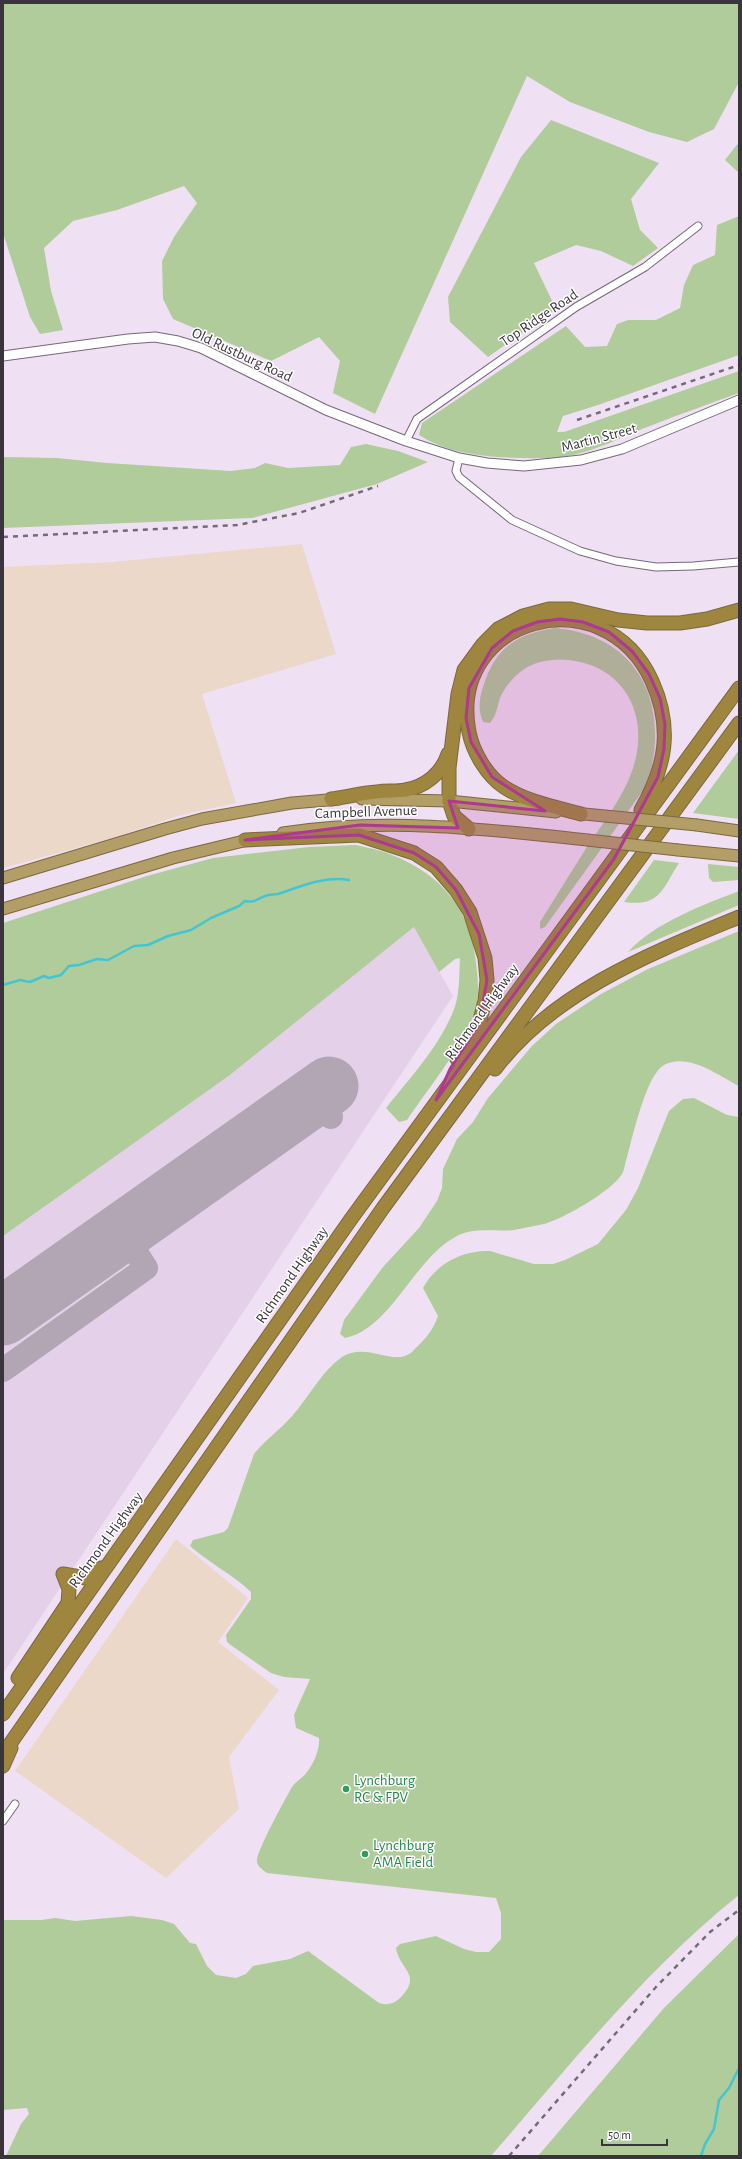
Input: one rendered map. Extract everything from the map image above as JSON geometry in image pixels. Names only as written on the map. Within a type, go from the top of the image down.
[{"type":"highway","points":[[469,829],[454,816],[449,801],[449,768],[458,694],[464,670],[483,644],[498,629],[523,616],[549,609],[570,609],[618,620],[647,623],[680,623],[707,619],[739,610]]},
{"type":"highway","points":[[581,814],[529,800],[503,786],[482,763],[471,742],[466,718],[469,688],[478,668],[492,648],[513,631],[537,622],[560,618],[584,622],[609,632],[632,651],[649,674],[660,698],[665,724],[664,749],[658,776],[614,859]]},
{"type":"highway","points":[[614,859],[739,688]]},
{"type":"highway","points":[[3,1754],[423,1154],[739,723]]},
{"type":"highway","points":[[331,799],[379,791],[404,790],[418,787],[433,777],[444,765],[452,741]]},
{"type":"highway","name":"Campbell Avenue","points":[[3,878],[202,819],[292,803],[331,799],[392,798],[449,801],[739,831]]},
{"type":"highway","name":"Campbell Avenue","points":[[3,909],[174,858],[245,840],[310,829],[360,824],[413,825],[469,829],[739,856]]},
{"type":"highway","points":[[245,840],[359,835],[414,853],[436,867],[456,890],[470,912],[479,934],[485,958],[487,980],[485,1001],[479,1024],[450,1069],[436,1100]]},
{"type":"highway","name":"Richmond Highway","points":[[3,1714],[276,1324],[436,1100],[614,859]]},
{"type":"highway","points":[[423,1154],[523,1037],[560,1006],[590,986],[639,961],[737,917]]},
{"type":"highway","points":[[3,1700],[68,1602],[70,1589],[63,1574],[77,1578],[90,1577],[112,1559]]},
{"type":"highway","points":[[3,1766],[7,1760],[13,1740]]},
{"type":"street","name":"Top Ridge Road","points":[[406,441],[417,419],[576,307],[646,267],[698,226]]},
{"type":"street","name":"Old Rustburg Road","points":[[3,356],[134,338],[159,337],[178,340],[201,348],[326,410],[406,441],[459,458]]},
{"type":"street","name":"Martin Street","points":[[459,458],[487,463],[524,466],[581,460],[622,449],[739,400]]},
{"type":"street","points":[[459,458],[456,471],[460,477],[512,520],[580,552],[616,561],[656,567],[693,566],[739,562]]},
{"type":"street","points":[[3,1821],[15,1804]]},
{"type":"highlighted area","points":[[560,619],[583,622],[609,632],[632,651],[649,674],[660,698],[665,724],[664,749],[658,777],[645,804],[614,859],[436,1100],[450,1069],[479,1024],[487,980],[479,934],[456,890],[436,867],[414,853],[359,835],[245,840],[360,825],[458,828],[449,801],[545,811],[492,777],[471,742],[466,718],[469,688],[492,648],[513,631],[537,622]]},
{"type":"shaded area","points":[[302,544],[336,654],[202,694],[236,803],[181,815],[113,838],[3,868],[3,567],[112,562]]},
{"type":"shaded area","points":[[414,927],[453,996],[3,1674],[3,1236],[230,1075]]},
{"type":"shaded area","points":[[176,1539],[248,1598],[218,1642],[279,1690],[229,1757],[239,1809],[166,1878],[15,1771]]},
{"type":"green space","points":[[3,3],[739,3],[739,82],[714,129],[687,142],[649,132],[570,102],[527,76],[375,414],[333,393],[340,361],[319,337],[271,361],[173,319],[163,299],[162,261],[174,237],[197,203],[184,186],[117,210],[73,221],[44,248],[51,291],[63,330],[40,334],[30,317],[3,233]]},
{"type":"green space","points":[[551,120],[659,163],[631,199],[640,230],[658,248],[633,266],[601,251],[576,245],[534,263],[556,309],[488,357],[450,322],[448,297],[521,157]]},
{"type":"green space","points":[[739,142],[739,173],[725,160]]},
{"type":"green space","points":[[739,216],[739,355],[563,416],[557,432],[564,432],[739,371],[739,393],[596,448],[561,457],[521,458],[476,455],[447,448],[419,435],[422,423],[566,326],[585,347],[607,346],[617,324],[628,320],[656,320],[680,308],[684,285],[693,265],[715,255],[717,225]]},
{"type":"green space","points":[[366,444],[398,451],[428,462],[377,484],[252,518],[3,528],[3,457],[57,458],[107,463],[231,471],[255,468],[265,463],[288,468],[340,465],[351,447]]},
{"type":"green space","points":[[555,628],[585,634],[609,645],[629,661],[643,681],[651,704],[655,729],[654,756],[647,785],[545,927],[540,929],[540,922],[623,791],[634,765],[637,752],[638,734],[632,703],[624,690],[614,679],[601,670],[586,663],[563,659],[539,662],[519,673],[512,679],[504,690],[494,718],[490,723],[483,722],[481,718],[480,700],[488,674],[494,662],[509,645],[518,639],[529,634]]},
{"type":"green space","points":[[739,750],[739,819],[693,813]]},
{"type":"green space","points":[[356,845],[392,855],[425,872],[450,896],[460,911],[468,926],[473,944],[477,969],[478,989],[474,1015],[452,1056],[407,1120],[399,1122],[386,1108],[432,1050],[447,1025],[457,999],[460,958],[455,959],[439,972],[414,927],[230,1075],[3,1236],[3,923],[147,876],[213,858],[309,847]]},
{"type":"green space","points":[[654,860],[679,863],[664,888],[653,899],[646,902],[624,902]]},
{"type":"green space","points":[[708,864],[739,867],[739,880],[713,882],[709,878]]},
{"type":"green space","points":[[739,891],[739,905],[628,952],[651,932],[665,924],[695,909]]},
{"type":"green space","points":[[739,931],[739,1086],[703,1066],[693,1063],[683,1061],[664,1065],[657,1071],[646,1093],[623,1172],[617,1181],[586,1204],[544,1224],[514,1230],[485,1230],[470,1232],[457,1236],[442,1246],[428,1260],[389,1308],[376,1321],[361,1332],[345,1338],[340,1334],[344,1320],[383,1267],[419,1228],[437,1201],[442,1188],[443,1169],[457,1139],[473,1122],[488,1098],[532,1046],[556,1024],[601,994],[648,969]]},
{"type":"green space","points":[[694,1098],[727,1115],[739,1117],[739,1895],[705,1924],[640,1987],[579,2053],[491,2156],[6,2156],[21,2124],[29,2114],[27,2108],[3,2110],[3,1920],[42,1920],[55,1918],[75,1921],[131,1916],[162,1920],[174,1924],[190,1943],[196,1944],[207,1966],[216,1975],[236,1978],[246,1974],[253,1966],[290,1959],[308,1951],[379,2003],[386,2004],[392,2003],[400,1998],[408,1988],[410,1982],[408,1972],[398,1955],[396,1948],[400,1944],[436,1936],[464,1949],[476,1952],[489,1952],[501,1939],[501,1913],[496,1898],[267,1873],[260,1867],[257,1862],[258,1857],[272,1825],[292,1787],[310,1768],[317,1751],[319,1738],[296,1728],[294,1715],[310,1679],[284,1677],[271,1673],[227,1642],[226,1635],[251,1599],[251,1592],[190,1546],[193,1540],[224,1532],[228,1528],[254,1454],[293,1415],[321,1377],[335,1363],[342,1357],[351,1353],[360,1352],[402,1357],[412,1352],[424,1339],[438,1316],[423,1288],[428,1279],[443,1265],[460,1256],[480,1251],[490,1251],[534,1264],[553,1264],[565,1260],[598,1244],[626,1210],[638,1188],[669,1111],[683,1099]]},
{"type":"green space","points":[[739,1934],[739,2156],[538,2156],[664,2008]]},
{"type":"waterway","points":[[3,985],[20,980],[30,982],[44,976],[49,978],[61,975],[69,966],[79,965],[97,959],[108,960],[134,946],[148,945],[168,936],[191,930],[211,918],[239,906],[245,901],[254,901],[267,895],[278,894],[304,885],[331,879],[349,880]]},
{"type":"waterway","points":[[701,2156],[705,2144],[714,2129],[719,2100],[729,2088],[739,2068]]},
{"type":"taxiway","points":[[317,1095],[331,1117]]},
{"type":"taxiway","points":[[3,1370],[146,1268],[123,1232]]},
{"type":"runway","points":[[3,1316],[329,1086]]},
{"type":"railway","points":[[577,420],[739,365]]},
{"type":"railway","points":[[3,537],[237,525],[299,513],[378,486]]},
{"type":"railway","points":[[509,2156],[656,1987],[710,1932],[739,1910]]},
{"type":"place","name":"Lynchburg RC & FPV","points":[[346,1789]]},
{"type":"place","name":"Lynchburg AMA Field","points":[[365,1854]]}]
